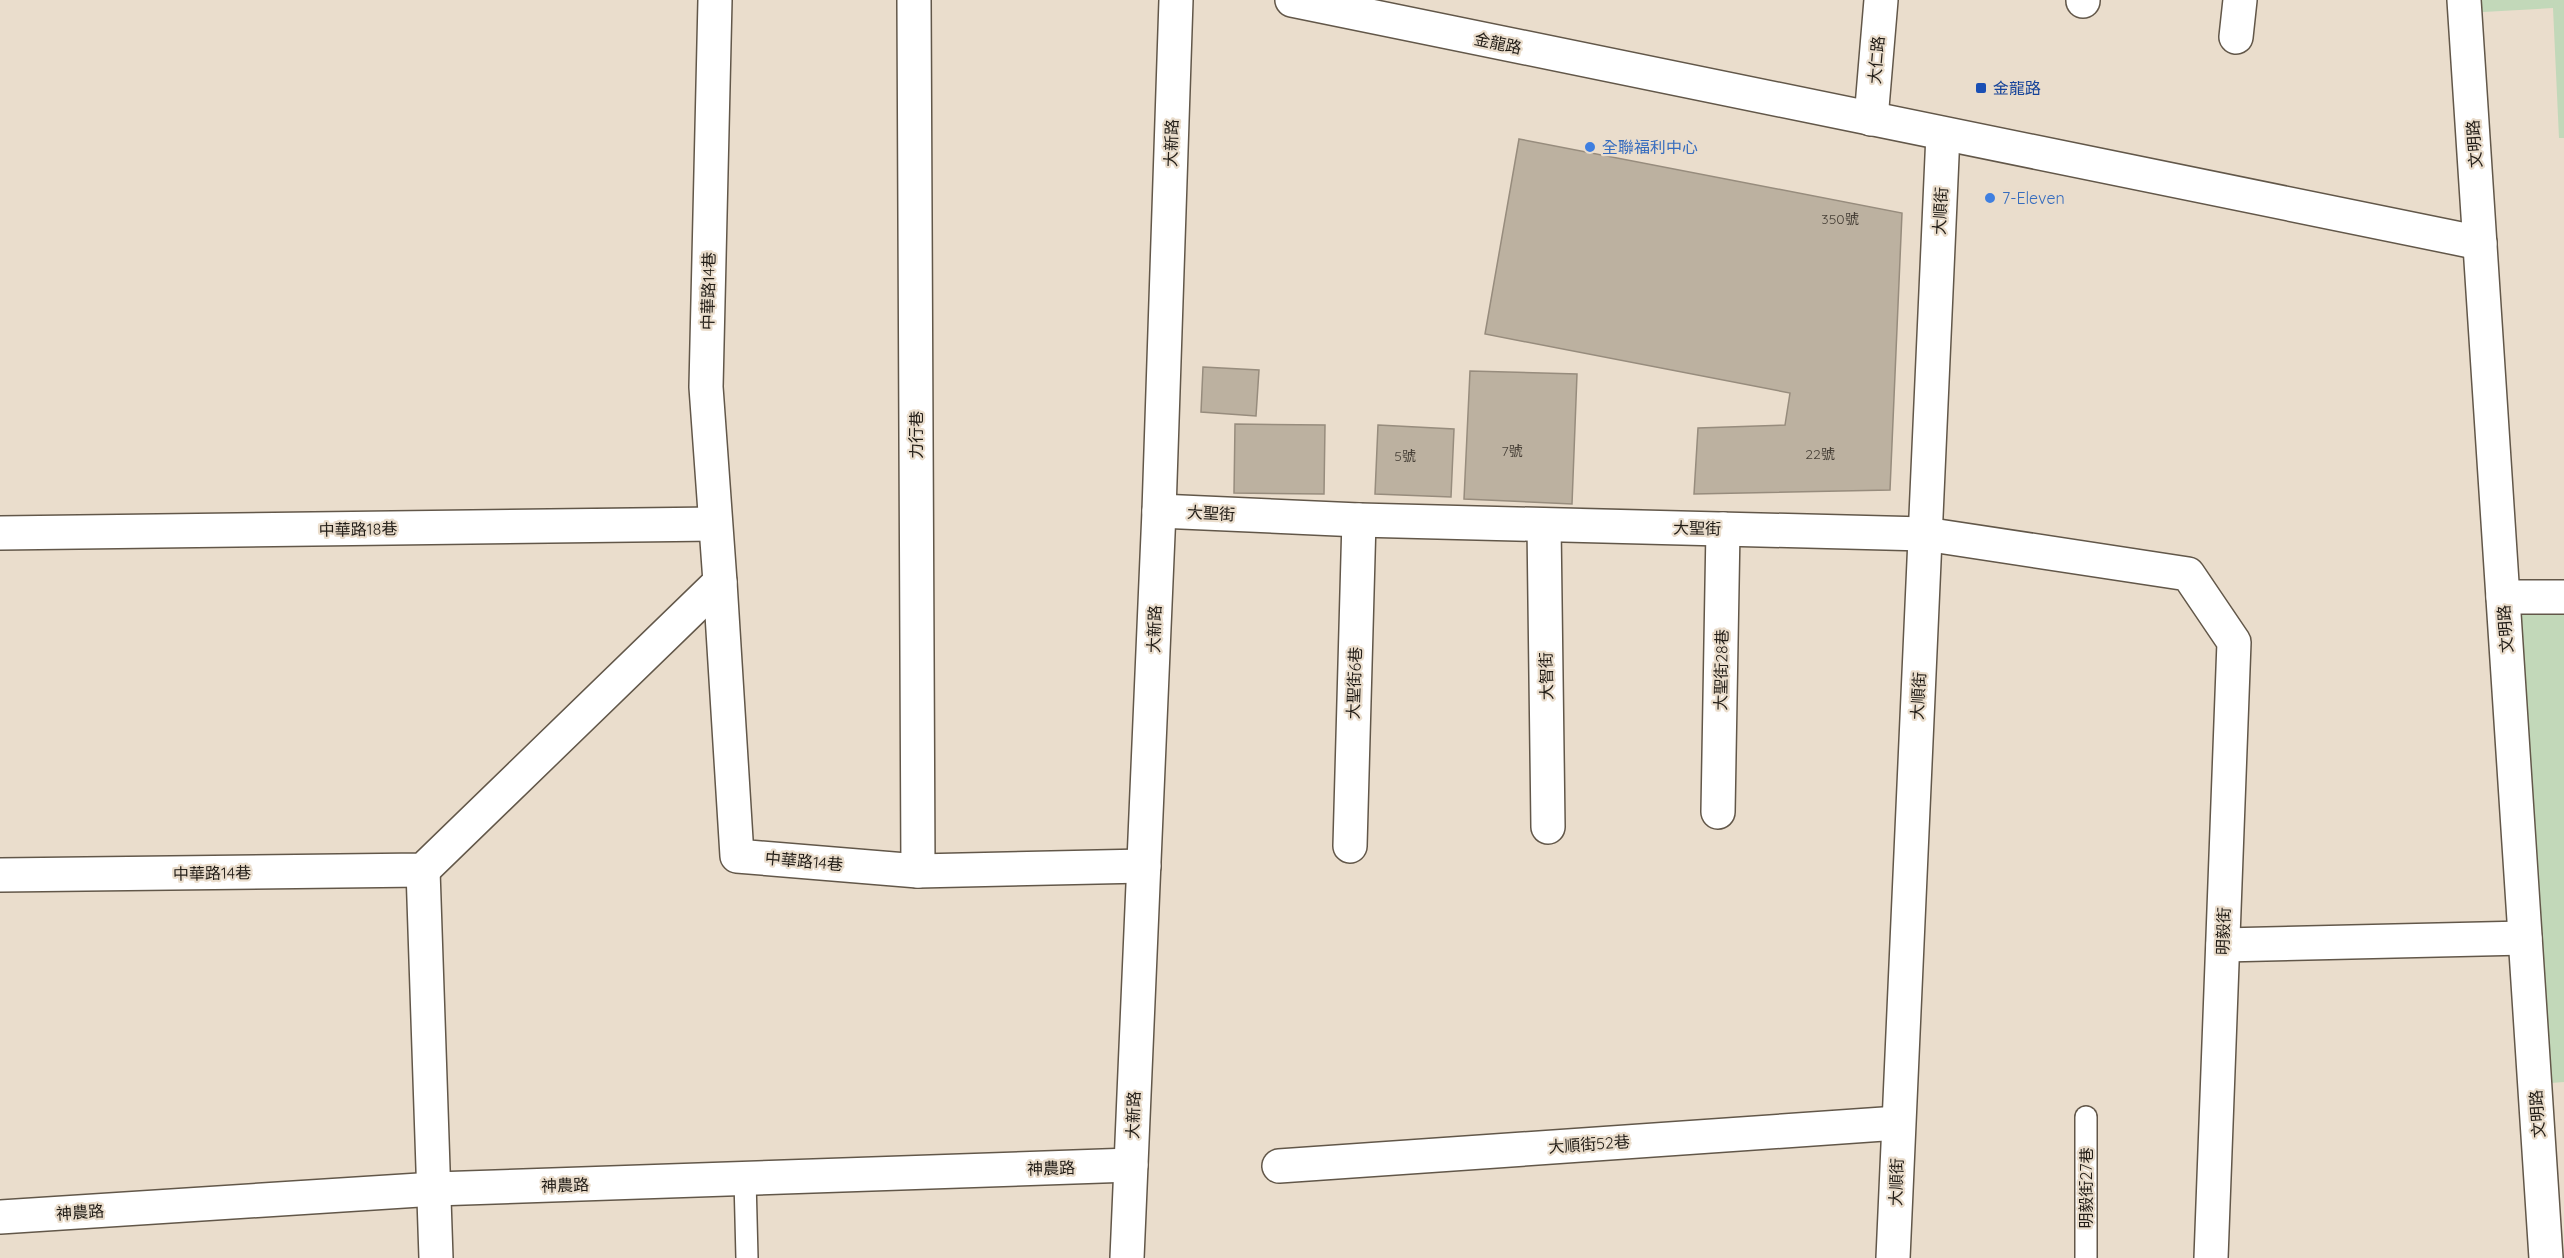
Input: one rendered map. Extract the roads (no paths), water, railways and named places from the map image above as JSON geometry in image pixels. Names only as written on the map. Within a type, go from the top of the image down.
[{"type":"street","name":"中華路14巷","points":[[715,0],[706,387],[738,856],[918,871],[1144,866]]},
{"type":"street","name":"力行巷","points":[[914,0],[918,871]]},
{"type":"street","name":"大新路","points":[[1127,1258],[1159,511],[1176,0]]},
{"type":"street","name":"金龍路","points":[[1293,0],[2480,243]]},
{"type":"street","name":"大仁路","points":[[1871,119],[1881,0]]},
{"type":"street","points":[[2236,37],[2240,0]]},
{"type":"street","name":"文明路","points":[[2464,0],[2525,938],[2550,1083],[2546,1258]]},
{"type":"street","name":"大順街","points":[[1893,1258],[1943,134]]},
{"type":"street","name":"大聖街","points":[[1159,511],[1359,520],[1925,534],[2188,574],[2212,610]]},
{"type":"street","name":"大聖街6巷","points":[[1350,846],[1359,520]]},
{"type":"street","name":"中華路18巷","points":[[0,533],[715,524]]},
{"type":"street","name":"大智街","points":[[1544,525],[1548,827]]},
{"type":"street","name":"大聖街28巷","points":[[1718,812],[1723,529]]},
{"type":"street","points":[[436,1258],[423,870],[720,582]]},
{"type":"street","points":[[2503,597],[2564,597]]},
{"type":"street","name":"明毅街","points":[[2211,1258],[2234,642],[2212,610]]},
{"type":"street","name":"中華路14巷","points":[[0,875],[423,870]]},
{"type":"street","points":[[2223,945],[2525,938]]},
{"type":"street","name":"大順街52巷","points":[[1279,1166],[1898,1123]]},
{"type":"street","name":"神農路","points":[[0,1217],[435,1190],[1131,1165]]},
{"type":"lane","name":"明毅街27巷","points":[[2086,1117],[2086,1258]]},
{"type":"lane","points":[[745,1179],[747,1258]]},
{"type":"place","name":"金龍路","points":[[1981,88]]},
{"type":"place","name":"全聯福利中心","points":[[1590,147]]},
{"type":"place","name":"7-Eleven","points":[[1990,198]]}]
